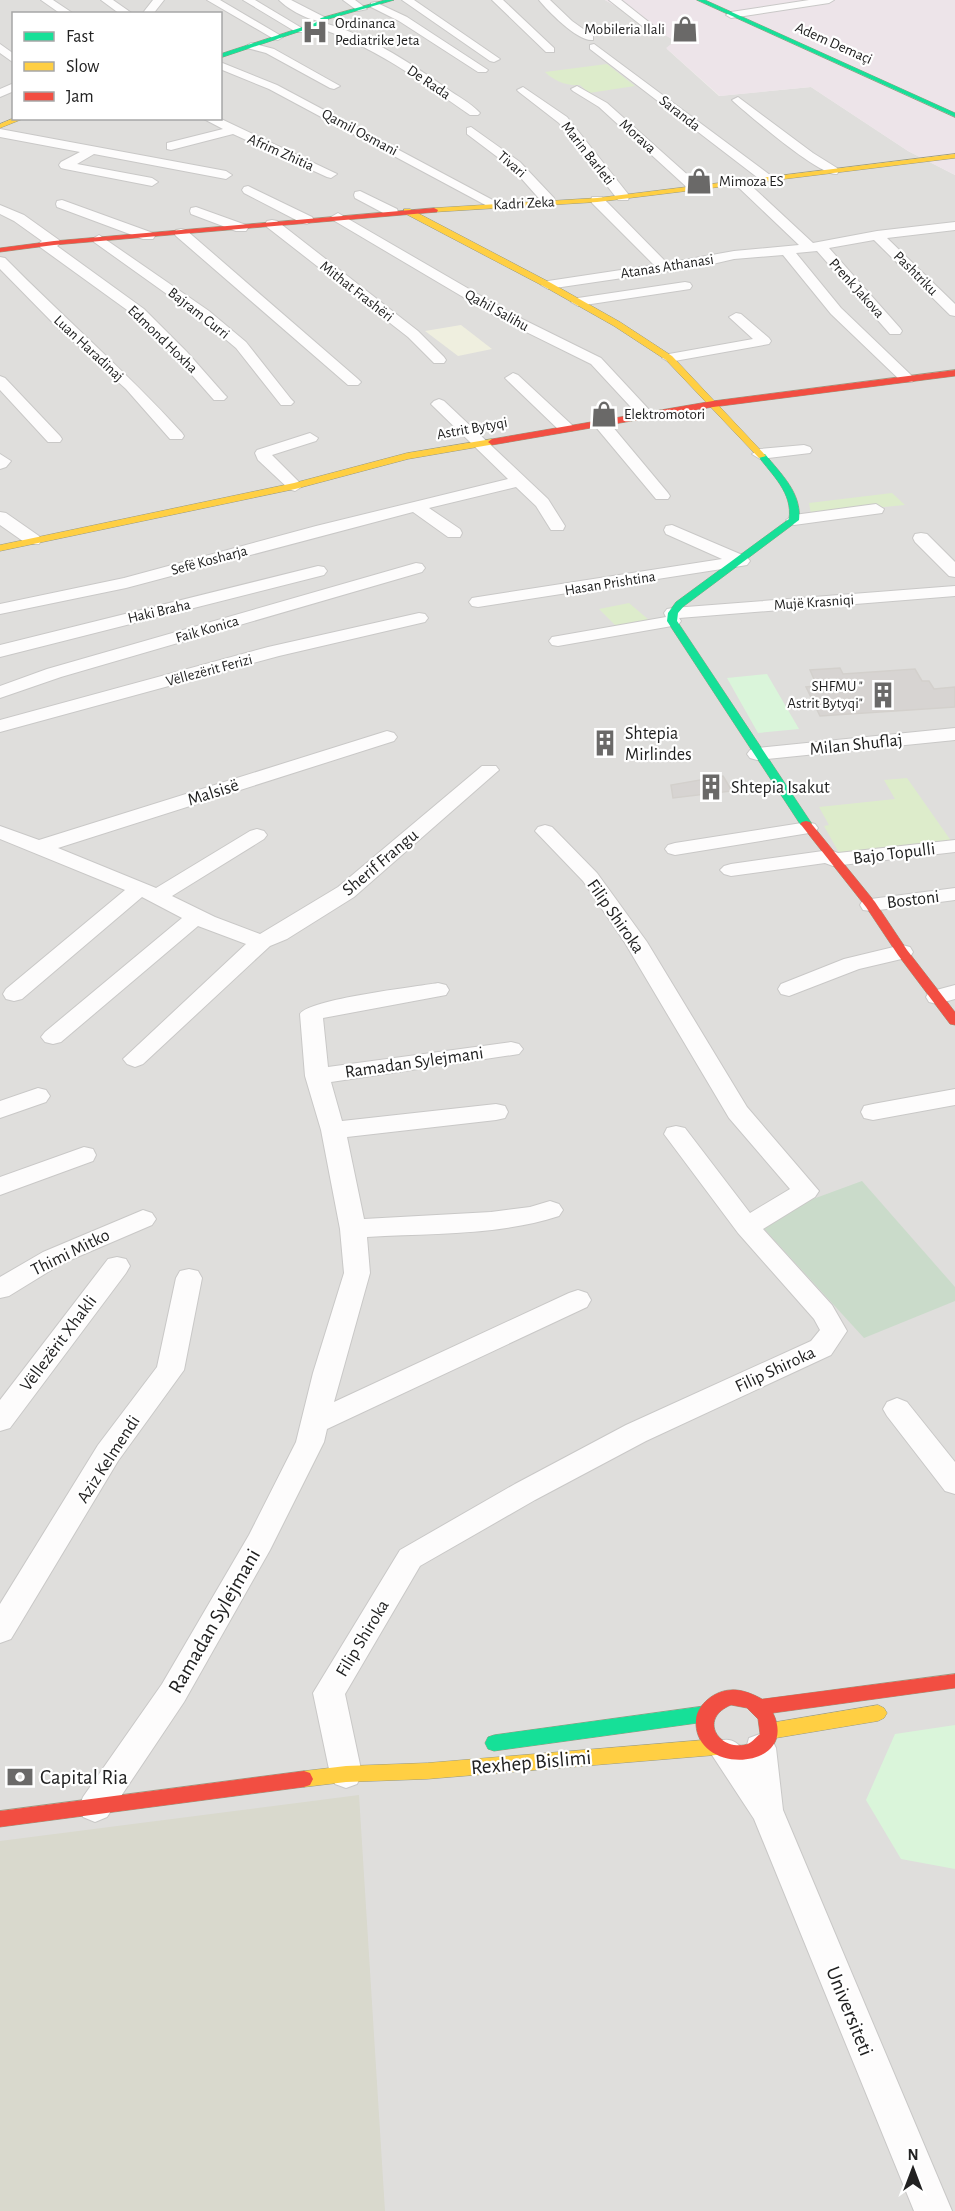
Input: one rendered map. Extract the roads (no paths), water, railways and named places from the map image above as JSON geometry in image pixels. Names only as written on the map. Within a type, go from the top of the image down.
[{"type":"street","points":[[46,0],[66,12]]},
{"type":"street","points":[[106,0],[125,12]]},
{"type":"street","points":[[212,0],[278,37]]},
{"type":"street","points":[[248,0],[300,30]]},
{"type":"street","name":"De Rada","points":[[284,0],[320,22],[395,59],[474,113]]},
{"type":"street","points":[[348,0],[403,19],[482,70]]},
{"type":"street","points":[[222,55],[390,0]]},
{"type":"street","points":[[407,0],[494,59]]},
{"type":"street","points":[[497,0],[549,50]]},
{"type":"street","name":"Saranda","points":[[544,0],[592,43],[766,178]]},
{"type":"street","points":[[614,0],[650,27]]},
{"type":"street","name":"Adem Demaçi","points":[[700,0],[955,115]]},
{"type":"street","points":[[731,15],[829,0]]},
{"type":"street","points":[[237,34],[334,86]]},
{"type":"street","points":[[0,47],[12,58]]},
{"type":"street","name":"Qamil Osmani","points":[[222,66],[273,87],[496,205]]},
{"type":"street","name":"Morava","points":[[577,89],[603,105],[695,188]]},
{"type":"street","name":"Marin Barleti","points":[[523,90],[562,120],[623,197]]},
{"type":"street","points":[[738,100],[809,156],[833,171]]},
{"type":"street","points":[[0,126],[16,120]]},
{"type":"street","name":"Afrim Zhitia","points":[[212,120],[331,174]]},
{"type":"street","name":"Afrim Zhitia","points":[[171,146],[231,130]]},
{"type":"street","name":"Tivari","points":[[471,131],[516,165],[549,201]]},
{"type":"street","points":[[0,133],[226,175]]},
{"type":"street","points":[[92,150],[65,165],[152,182]]},
{"type":"street","name":"Kadri Zeka","points":[[0,250],[392,212],[549,201],[597,200],[955,156]]},
{"type":"street","points":[[740,182],[814,247]]},
{"type":"street","points":[[248,190],[307,220]]},
{"type":"street","points":[[360,195],[392,212]]},
{"type":"street","points":[[597,200],[664,268]]},
{"type":"street","name":"Kadri Zeka","points":[[62,204],[148,236]]},
{"type":"street","points":[[0,209],[19,218],[50,244]]},
{"type":"street","name":"Kadri Zeka","points":[[196,211],[241,228]]},
{"type":"street","points":[[407,211],[548,285],[669,358],[760,454],[790,493],[797,508],[794,520],[876,509]]},
{"type":"street","name":"Qahil Salihu","points":[[338,217],[507,317],[596,361],[646,415]]},
{"type":"street","name":"Mithat Frashëri","points":[[272,224],[412,334],[439,360]]},
{"type":"street","name":"Atanas Athanasi","points":[[548,285],[734,255],[814,247],[877,235],[949,227],[955,239]]},
{"type":"street","points":[[181,233],[353,382]]},
{"type":"street","name":"Pashtriku","points":[[877,235],[955,312]]},
{"type":"street","name":"Bajram Curri","points":[[99,239],[204,315],[241,345],[286,402]]},
{"type":"street","name":"Edmond Hoxha","points":[[50,244],[139,312],[219,396]]},
{"type":"street","name":"Prenk Jakova","points":[[814,247],[895,331]]},
{"type":"street","points":[[787,251],[836,311],[907,379]]},
{"type":"street","name":"Luan Haradinaj","points":[[0,261],[52,314],[131,386],[176,436]]},
{"type":"street","points":[[578,302],[685,286]]},
{"type":"street","points":[[669,358],[764,341],[736,317]]},
{"type":"street","name":"Astrit Bytyqi","points":[[0,548],[295,486],[407,456],[713,404],[955,373]]},
{"type":"street","points":[[513,378],[566,428]]},
{"type":"street","points":[[0,381],[54,439]]},
{"type":"street","points":[[439,404],[542,502],[557,526]]},
{"type":"street","points":[[601,423],[662,496]]},
{"type":"street","points":[[295,486],[264,457],[263,453],[310,438]]},
{"type":"street","points":[[760,454],[804,450]]},
{"type":"street","points":[[0,459],[3,461],[0,464]]},
{"type":"street","name":"Sefë Kosharja","points":[[0,609],[126,583],[322,530],[519,481]]},
{"type":"street","points":[[417,508],[454,533]]},
{"type":"street","points":[[0,517],[33,540]]},
{"type":"street","name":"Hasan Prishtina","points":[[672,617],[680,604],[794,520]]},
{"type":"street","points":[[672,530],[741,561]]},
{"type":"street","points":[[921,538],[955,572]]},
{"type":"street","name":"Hasan Prishtina","points":[[478,602],[741,561]]},
{"type":"street","name":"Faik Konica","points":[[0,692],[54,673],[416,568]]},
{"type":"street","name":"Haki Braha","points":[[0,651],[318,571]]},
{"type":"street","name":"Mujë Krasniqi","points":[[672,617],[955,591]]},
{"type":"street","points":[[558,641],[672,617],[757,753],[808,828],[871,905],[902,952],[946,995],[955,1021]]},
{"type":"street","name":"Vëllezërit Ferizi","points":[[0,726],[275,651],[419,618]]},
{"type":"street","name":"Milan Shuflaj","points":[[757,753],[955,734]]},
{"type":"street","name":"Malsisë","points":[[39,847],[387,737]]},
{"type":"street","name":"Sherif Frangu","points":[[135,1059],[262,941],[279,934],[346,892],[489,770]]},
{"type":"street","points":[[675,849],[808,828]]},
{"type":"street","name":"Filip Shiroka","points":[[346,1774],[329,1693],[410,1558],[525,1492],[636,1433],[821,1348],[834,1331],[823,1312],[747,1227],[806,1191],[738,1112],[636,942],[590,877],[544,831]]},
{"type":"street","points":[[0,832],[148,892],[244,937],[262,941]]},
{"type":"street","points":[[14,994],[148,892],[256,835]]},
{"type":"street","name":"Bajo Topulli","points":[[831,858],[955,846]]},
{"type":"street","points":[[731,870],[831,858]]},
{"type":"street","name":"Bostoni","points":[[871,905],[955,894]]},
{"type":"street","points":[[53,1037],[197,916]]},
{"type":"street","points":[[789,989],[852,964],[902,952]]},
{"type":"street","name":"Ramadan Sylejmani","points":[[95,1808],[173,1694],[260,1542],[310,1442],[357,1272],[353,1228],[333,1130],[317,1076],[311,1014],[330,1008],[438,990]]},
{"type":"street","name":"Ramadan Sylejmani","points":[[317,1076],[512,1048]]},
{"type":"street","points":[[0,1110],[38,1096]]},
{"type":"street","points":[[873,1112],[955,1097]]},
{"type":"street","points":[[333,1130],[496,1112]]},
{"type":"street","points":[[676,1134],[747,1227]]},
{"type":"street","points":[[0,1186],[84,1155]]},
{"type":"street","points":[[353,1228],[491,1221],[531,1216],[550,1210]]},
{"type":"street","name":"Thimi Mitko","points":[[0,1289],[52,1258],[143,1219]]},
{"type":"street","name":"Vëllezërit Xhakli","points":[[0,1420],[117,1266]]},
{"type":"street","name":"Aziz Kelmendi","points":[[0,1630],[108,1453],[170,1370],[189,1278]]},
{"type":"street","points":[[314,1424],[578,1300]]},
{"type":"street","points":[[897,1409],[955,1483]]},
{"type":"street","name":"Rexhep Bislimi","points":[[485,1744],[705,1714],[710,1706],[729,1697],[751,1700],[760,1707],[955,1681]]},
{"type":"street","points":[[760,1707],[768,1718],[765,1739]]},
{"type":"street","name":"Rexhep Bislimi","points":[[0,1819],[346,1774],[426,1771],[721,1749],[744,1754],[765,1739],[897,1710]]},
{"type":"street","points":[[705,1714],[703,1726],[707,1737],[721,1749]]},
{"type":"street","name":"Universiteti","points":[[765,1739],[767,1811]]},
{"type":"street","name":"Universiteti","points":[[721,1749],[767,1811],[933,2211]]},
{"type":"street","name":"Rexhep Bislimi","points":[[346,1774],[400,1758]]},
{"type":"place","name":"Mobileria Ilali","points":[[685,29]]},
{"type":"place","name":"Ordinanca Pediatrike Jeta","points":[[315,32]]},
{"type":"place","name":"Mimoza ES","points":[[699,181]]},
{"type":"place","name":"Elektromotori","points":[[604,414]]},
{"type":"place","name":"SHFMU \" Astrit Bytyqi\"","points":[[883,695]]},
{"type":"place","name":"Shtepia Mirlindes","points":[[605,743]]},
{"type":"place","name":"Shtepia Isakut","points":[[711,787]]},
{"type":"place","name":"Capital Ria","points":[[20,1777]]}]
